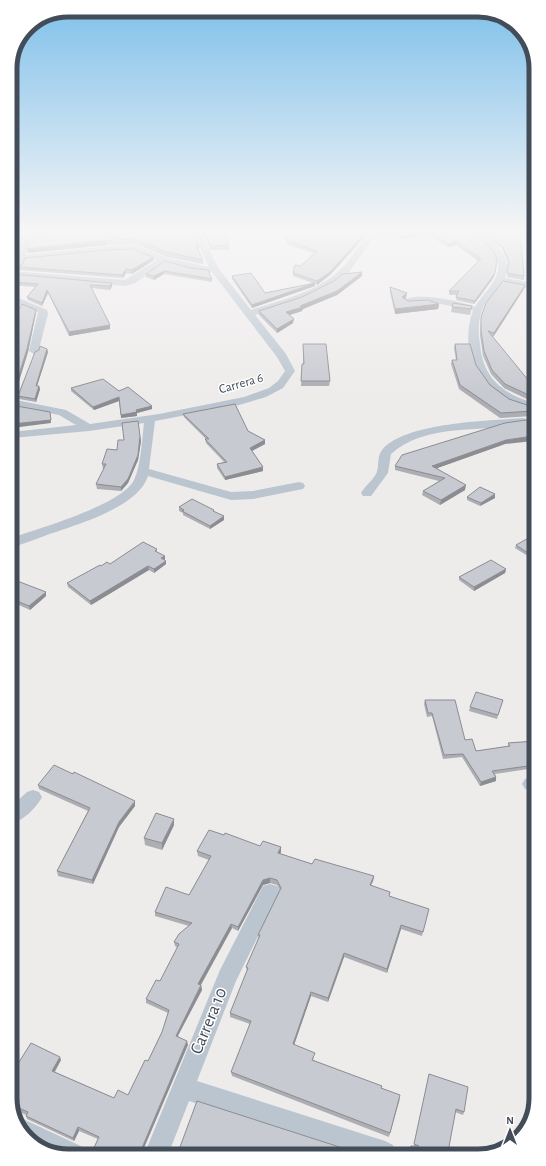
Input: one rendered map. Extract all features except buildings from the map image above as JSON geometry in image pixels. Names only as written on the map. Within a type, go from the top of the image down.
[{"type":"street","points":[[227,284],[250,313],[298,298],[326,284]]},
{"type":"street","points":[[497,284],[478,309],[473,338],[478,363],[489,384],[504,394],[529,405]]},
{"type":"street","points":[[17,300],[42,310],[43,314],[34,351]]},
{"type":"street","points":[[408,301],[435,300],[478,309]]},
{"type":"street","name":"Carrera 6","points":[[17,435],[89,428],[150,419],[250,398],[270,392],[282,383],[290,371],[282,356],[250,313]]},
{"type":"street","points":[[17,403],[62,412],[89,428]]},
{"type":"street","points":[[17,540],[95,512],[122,498],[139,482],[150,419]]},
{"type":"street","points":[[367,493],[382,473],[382,460],[387,451],[412,436],[431,430],[529,420]]},
{"type":"street","points":[[142,471],[231,496],[253,495],[299,486]]},
{"type":"street","points":[[17,812],[33,797]]},
{"type":"street","name":"Carrera 10","points":[[158,1149],[227,977],[270,892]]},
{"type":"street","points":[[182,1088],[372,1149]]},
{"type":"street","points":[[33,1135],[61,1148]]}]
